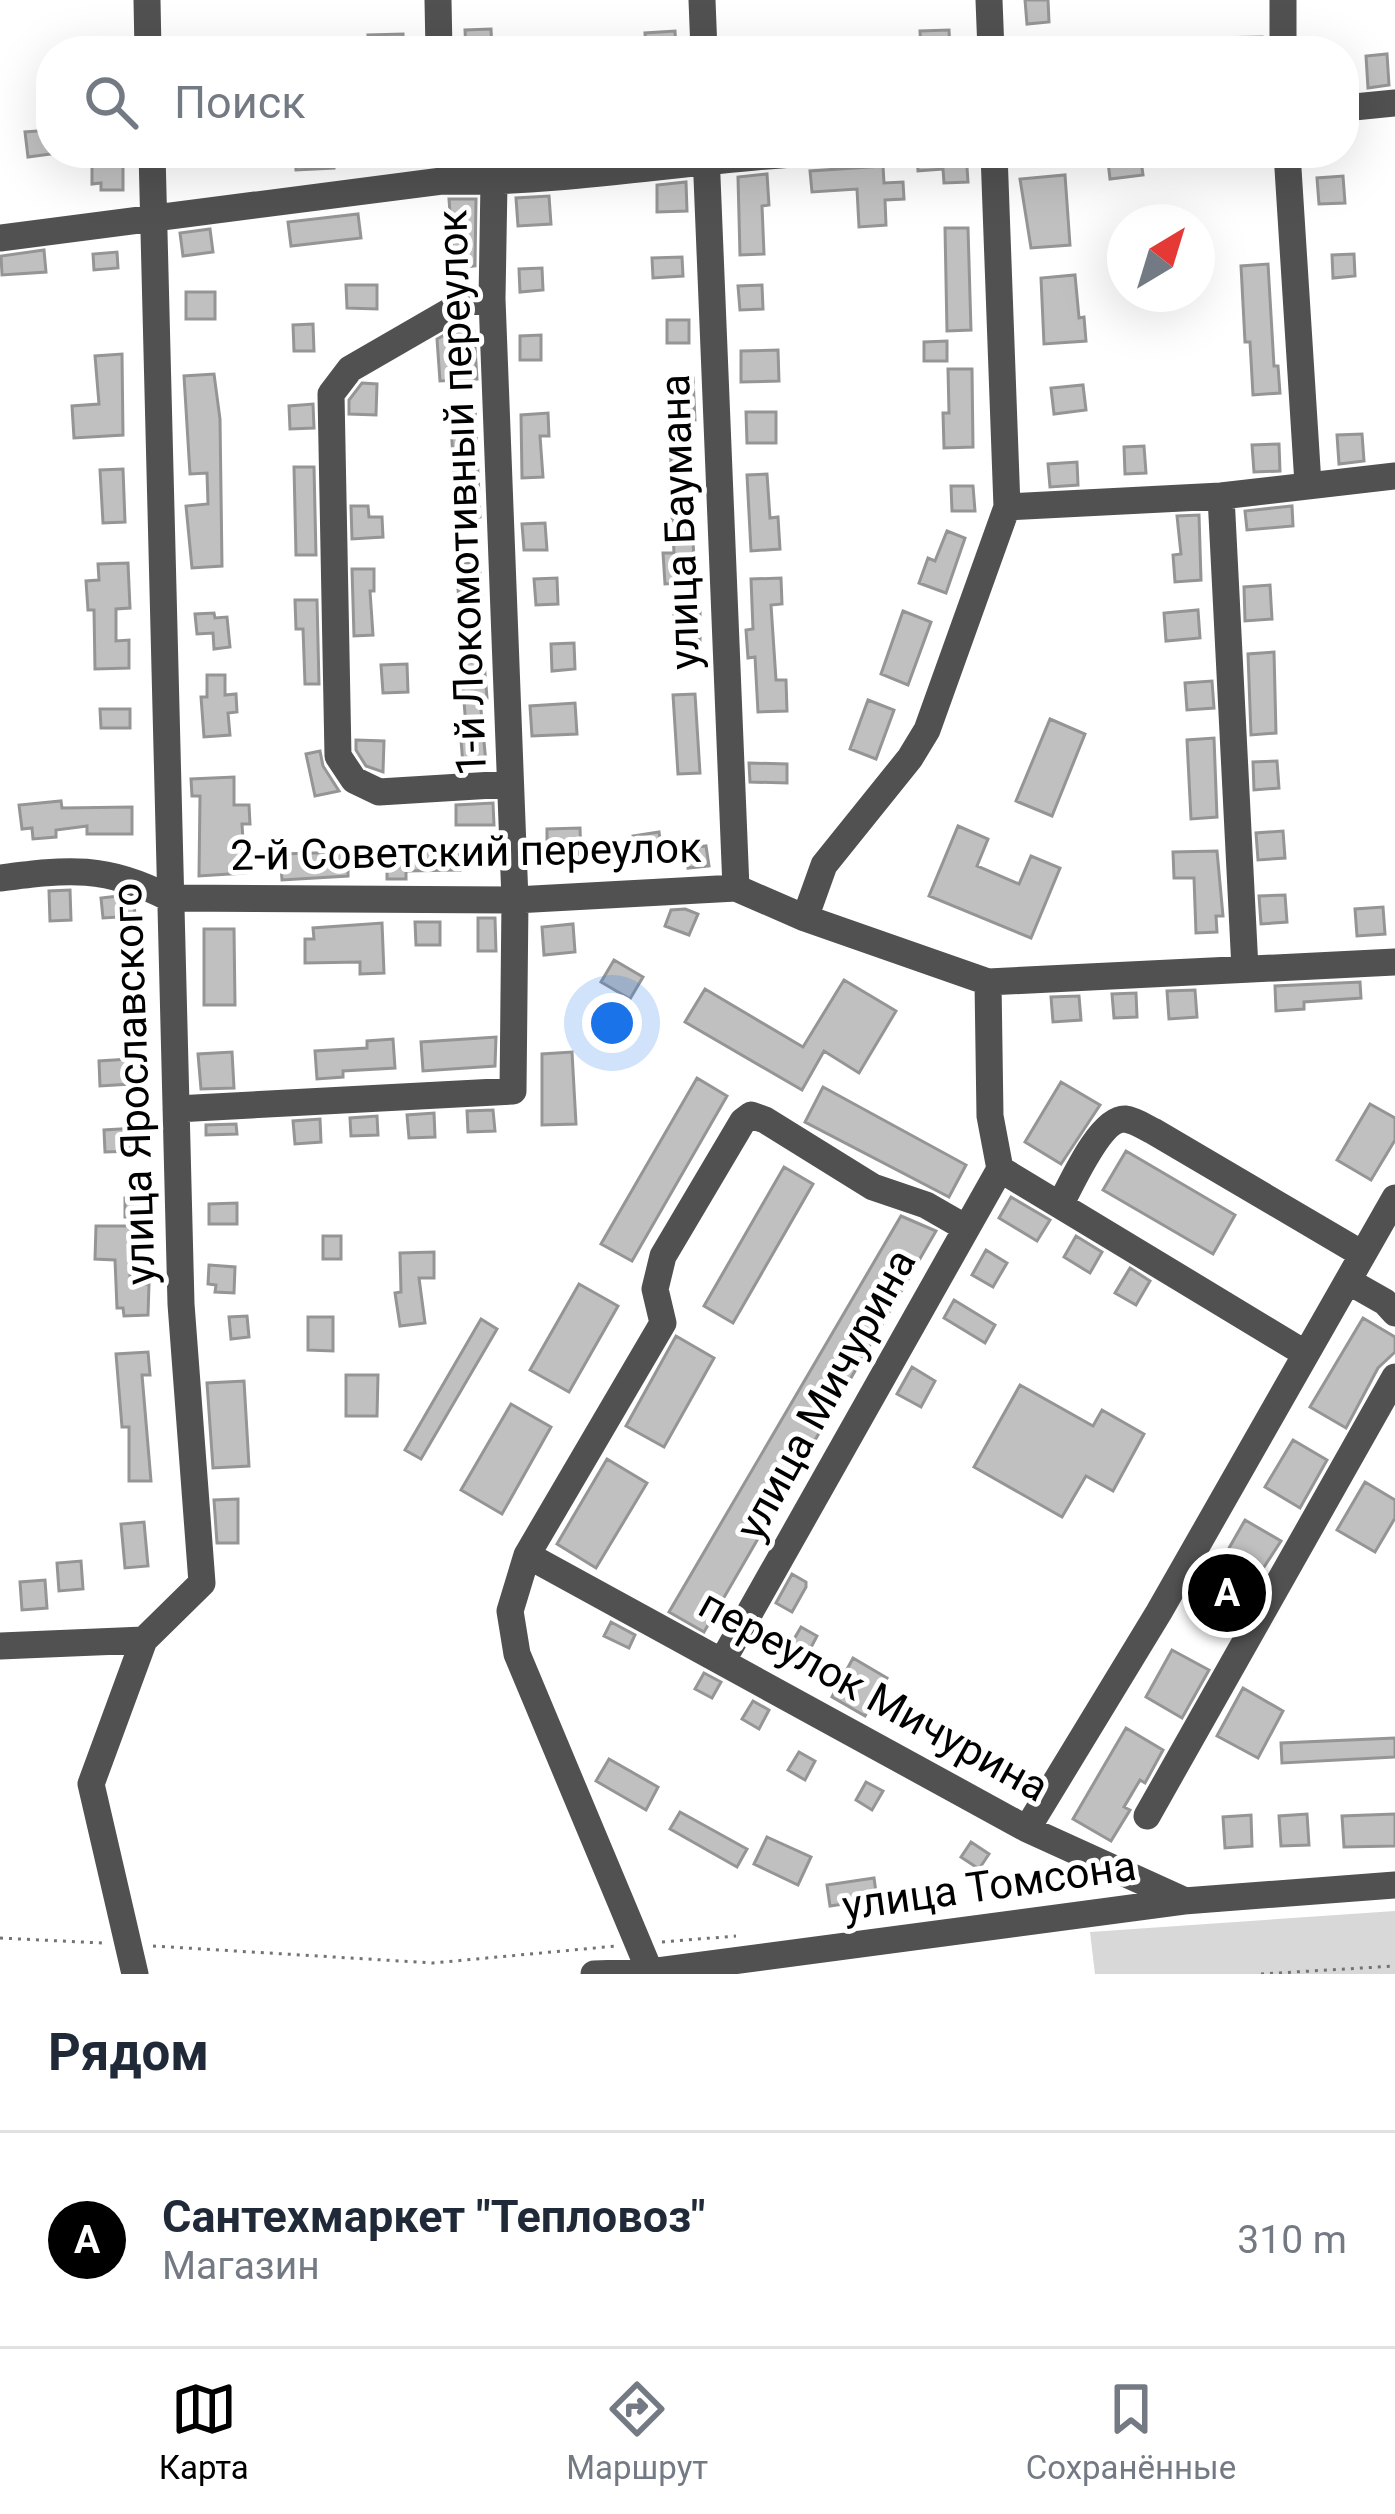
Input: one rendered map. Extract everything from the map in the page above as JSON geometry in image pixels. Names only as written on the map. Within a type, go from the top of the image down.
[{"type":"street","points":[[147,0],[148,36]]},
{"type":"street","points":[[438,0],[439,36]]},
{"type":"street","points":[[702,0],[703,36]]},
{"type":"street","points":[[989,0],[990,36]]},
{"type":"street","points":[[1282,0],[1283,36]]},
{"type":"street","points":[[1359,107],[1395,103]]},
{"type":"street","name":"улица Ярославского","points":[[135,1974],[91,1784],[144,1640],[202,1582],[181,1304],[152,168]]},
{"type":"street","points":[[0,238],[154,220],[436,168]]},
{"type":"street","points":[[445,168],[494,182],[608,168]]},
{"type":"street","name":"улица Баумана","points":[[706,168],[736,888]]},
{"type":"street","points":[[806,918],[824,865],[927,730],[1006,507],[995,168]]},
{"type":"street","points":[[1288,168],[1308,484]]},
{"type":"street","name":"1-й Локомотивный переулок","points":[[176,1109],[513,1090],[515,900],[491,299],[494,182]]},
{"type":"street","points":[[491,299],[466,302],[350,369],[332,394],[338,756],[354,780],[379,792],[511,784]]},
{"type":"street","points":[[1006,507],[1221,496],[1395,476]]},
{"type":"street","points":[[1221,496],[1244,968]]},
{"type":"street","points":[[0,878],[74,868],[137,881],[169,898]]},
{"type":"street","name":"2-й Советский переулок","points":[[169,898],[515,900],[736,888],[806,918],[988,982],[1395,962]]},
{"type":"street","points":[[988,982],[990,1116],[1000,1169],[1306,1354]]},
{"type":"street","points":[[650,1972],[517,1654],[510,1611],[527,1556],[663,1324],[656,1289],[663,1256],[742,1121],[751,1115],[765,1120],[873,1187],[926,1204],[967,1228]]},
{"type":"street","points":[[1060,1205],[1102,1133],[1112,1123],[1127,1119],[1363,1254]]},
{"type":"street","name":"улица Мичурина","points":[[723,1660],[1000,1169]]},
{"type":"street","points":[[1027,1829],[1160,1612],[1395,1198]]},
{"type":"street","points":[[1348,1281],[1384,1301],[1395,1313]]},
{"type":"street","points":[[1147,1816],[1395,1377]]},
{"type":"street","name":"переулок Мичурина","points":[[527,1556],[1027,1829],[1184,1901]]},
{"type":"street","points":[[0,1646],[144,1640]]},
{"type":"street","name":"улица Томсона","points":[[594,1974],[757,1966],[1184,1901],[1395,1885]]},
{"type":"path","points":[[1261,1974],[1395,1966]]},
{"type":"shaded area","points":[[1395,1911],[1395,1974],[1095,1974],[1090,1932]]},
{"type":"building","points":[[1025,0],[1048,0],[1049,22],[1027,24]]},
{"type":"building","points":[[491,29],[491,36],[465,36],[465,30]]},
{"type":"building","points":[[949,30],[949,36],[920,36],[920,31]]},
{"type":"building","points":[[675,31],[675,36],[645,36]]},
{"type":"building","points":[[1387,54],[1389,85],[1368,88],[1366,56]]},
{"type":"building","points":[[36,131],[36,156],[28,157],[25,132]]},
{"type":"building","points":[[92,168],[123,168],[123,190],[101,190],[101,183],[92,184]]},
{"type":"building","points":[[883,168],[884,183],[903,182],[904,199],[885,200],[886,225],[859,227],[857,189],[812,192],[810,171]]},
{"type":"building","points":[[918,168],[967,168],[968,182],[944,183],[943,169]]},
{"type":"building","points":[[1109,168],[1142,168],[1143,175],[1110,179]]},
{"type":"building","points":[[767,174],[769,205],[762,206],[764,254],[740,255],[738,177]]},
{"type":"building","points":[[1065,175],[1070,245],[1031,248],[1020,179]]},
{"type":"building","points":[[1343,176],[1345,203],[1319,204],[1317,178]]},
{"type":"building","points":[[686,182],[687,211],[657,212],[657,185]]},
{"type":"building","points":[[549,196],[551,224],[518,226],[516,198]]},
{"type":"building","points":[[449,199],[476,199],[475,266],[454,268]]},
{"type":"building","points":[[358,214],[361,238],[291,246],[288,222]]},
{"type":"building","points":[[945,228],[968,228],[971,330],[947,331]]},
{"type":"building","points":[[210,229],[213,252],[183,256],[180,233]]},
{"type":"building","points":[[44,250],[46,272],[2,275],[1,256]]},
{"type":"building","points":[[117,252],[118,268],[94,270],[93,254]]},
{"type":"building","points":[[1354,254],[1355,276],[1333,278],[1332,255]]},
{"type":"building","points":[[682,257],[683,276],[653,278],[652,258]]},
{"type":"building","points":[[1268,264],[1280,393],[1253,395],[1241,266]]},
{"type":"building","points":[[542,268],[543,290],[520,292],[519,269]]},
{"type":"building","points":[[1075,275],[1086,341],[1044,344],[1041,278]]},
{"type":"building","points":[[346,285],[377,285],[377,309],[347,308]]},
{"type":"building","points":[[762,285],[763,309],[740,310],[738,286]]},
{"type":"building","points":[[186,292],[215,292],[215,319],[186,319]]},
{"type":"building","points":[[667,320],[689,320],[689,343],[667,343]]},
{"type":"building","points":[[313,324],[314,351],[294,351],[293,325]]},
{"type":"building","points":[[474,331],[477,379],[440,381],[437,339],[450,332]]},
{"type":"building","points":[[541,335],[541,360],[520,360],[520,336]]},
{"type":"building","points":[[947,341],[947,361],[924,361],[924,342]]},
{"type":"building","points":[[778,350],[779,381],[741,382],[741,351]]},
{"type":"building","points":[[122,354],[123,435],[74,438],[72,406],[99,404],[95,356]]},
{"type":"building","points":[[948,369],[972,369],[973,447],[944,448]]},
{"type":"building","points":[[214,374],[220,419],[222,566],[192,568],[186,506],[208,504],[207,473],[190,474],[184,376]]},
{"type":"building","points":[[693,378],[693,464],[671,466],[669,379]]},
{"type":"building","points":[[362,383],[377,384],[376,415],[349,414],[349,400]]},
{"type":"building","points":[[1083,385],[1086,410],[1054,414],[1051,388]]},
{"type":"building","points":[[313,404],[314,428],[290,429],[289,406]]},
{"type":"building","points":[[475,409],[480,517],[457,519],[450,411]]},
{"type":"building","points":[[746,412],[776,412],[776,443],[747,443]]},
{"type":"building","points":[[548,413],[549,436],[540,436],[543,477],[522,478],[521,415]]},
{"type":"building","points":[[1362,434],[1364,461],[1339,464],[1337,435]]},
{"type":"building","points":[[1279,444],[1280,471],[1254,472],[1252,445]]},
{"type":"building","points":[[1144,446],[1146,473],[1125,474],[1124,447]]},
{"type":"building","points":[[1077,462],[1078,485],[1050,487],[1048,464]]},
{"type":"building","points":[[294,467],[314,467],[316,555],[296,555]]},
{"type":"building","points":[[123,469],[125,522],[103,523],[100,470]]},
{"type":"building","points":[[767,474],[770,518],[778,517],[780,549],[751,551],[747,475]]},
{"type":"building","points":[[951,486],[973,486],[975,511],[952,511]]},
{"type":"building","points":[[691,497],[695,582],[665,584],[663,553],[674,553],[671,498]]},
{"type":"building","points":[[351,506],[368,506],[369,517],[382,517],[383,537],[352,539]]},
{"type":"building","points":[[1292,506],[1293,526],[1247,530],[1245,511]]},
{"type":"building","points":[[1199,515],[1201,580],[1175,582],[1173,555],[1181,554],[1177,516]]},
{"type":"building","points":[[545,523],[547,550],[524,550],[522,524]]},
{"type":"building","points":[[947,531],[965,538],[946,593],[919,583],[928,558],[935,561]]},
{"type":"building","points":[[479,562],[482,599],[459,601],[456,564]]},
{"type":"building","points":[[128,563],[130,608],[116,609],[116,641],[129,640],[129,668],[95,669],[94,610],[88,610],[86,581],[99,580],[98,564]]},
{"type":"building","points":[[352,569],[374,569],[374,591],[370,591],[373,635],[354,636]]},
{"type":"building","points":[[557,578],[558,604],[536,605],[534,579]]},
{"type":"building","points":[[781,578],[782,604],[771,605],[776,680],[786,680],[787,711],[758,712],[755,657],[748,658],[746,630],[753,629],[751,579]]},
{"type":"building","points":[[1270,585],[1272,619],[1245,621],[1244,587]]},
{"type":"building","points":[[295,600],[317,600],[319,684],[305,684],[303,629],[296,629]]},
{"type":"building","points":[[674,610],[700,610],[700,648],[674,648]]},
{"type":"building","points":[[1198,610],[1200,638],[1166,641],[1164,613]]},
{"type":"building","points":[[903,611],[931,622],[908,685],[881,674]]},
{"type":"building","points":[[214,613],[215,618],[227,617],[230,647],[214,649],[213,633],[197,634],[195,614]]},
{"type":"building","points":[[574,643],[575,669],[552,671],[551,644]]},
{"type":"building","points":[[1274,652],[1276,733],[1251,735],[1248,654]]},
{"type":"building","points":[[484,661],[487,698],[480,699],[486,763],[463,765],[460,727],[466,727],[461,663]]},
{"type":"building","points":[[407,664],[408,692],[383,693],[381,665]]},
{"type":"building","points":[[207,675],[225,675],[225,695],[236,694],[237,712],[228,713],[230,735],[204,737],[201,697],[207,697]]},
{"type":"building","points":[[1212,681],[1214,708],[1187,710],[1185,683]]},
{"type":"building","points":[[695,694],[700,773],[678,774],[673,695]]},
{"type":"building","points":[[868,700],[894,710],[876,759],[850,749]]},
{"type":"building","points":[[575,703],[577,734],[532,736],[530,706]]},
{"type":"building","points":[[100,709],[130,709],[130,728],[101,728]]},
{"type":"building","points":[[1050,719],[1085,734],[1052,816],[1016,801]]},
{"type":"building","points":[[1214,738],[1217,817],[1191,819],[1187,740]]},
{"type":"building","points":[[356,740],[384,741],[383,772],[366,766]]},
{"type":"building","points":[[320,751],[323,766],[339,791],[315,796],[306,754]]},
{"type":"building","points":[[1277,761],[1279,788],[1254,790],[1253,762]]},
{"type":"building","points":[[749,763],[787,764],[787,783],[750,782]]},
{"type":"building","points":[[234,777],[234,805],[249,805],[250,824],[242,824],[245,873],[199,876],[200,796],[192,796],[191,779]]},
{"type":"building","points":[[61,801],[62,808],[132,807],[132,834],[87,834],[87,826],[33,839],[32,828],[22,829],[19,805]]},
{"type":"building","points":[[493,803],[494,825],[456,825],[456,805]]},
{"type":"building","points":[[958,826],[988,839],[977,866],[1019,884],[1031,856],[1060,868],[1031,938],[929,896]]},
{"type":"building","points":[[580,828],[581,858],[547,858],[547,829]]},
{"type":"building","points":[[1283,831],[1285,858],[1258,860],[1256,833]]},
{"type":"building","points":[[659,832],[662,855],[635,859],[633,836]]},
{"type":"building","points":[[706,846],[709,866],[688,868],[686,848]]},
{"type":"building","points":[[423,847],[460,847],[460,870],[406,871],[406,879],[387,879],[387,856],[423,856]]},
{"type":"building","points":[[1217,851],[1223,916],[1216,916],[1217,932],[1196,933],[1194,878],[1174,878],[1173,852]]},
{"type":"building","points":[[348,852],[348,876],[282,880],[280,854]]},
{"type":"building","points":[[70,890],[71,920],[50,921],[49,891]]},
{"type":"building","points":[[1285,895],[1287,922],[1261,924],[1259,896]]},
{"type":"building","points":[[118,896],[134,902],[135,916],[103,918],[101,898]]},
{"type":"building","points":[[1383,907],[1385,934],[1357,936],[1355,909]]},
{"type":"building","points":[[671,910],[698,914],[689,935],[665,926]]},
{"type":"building","points":[[478,918],[495,918],[496,951],[478,951]]},
{"type":"building","points":[[415,922],[440,922],[440,945],[416,945]]},
{"type":"building","points":[[382,923],[384,973],[360,974],[360,962],[305,963],[305,939],[314,939],[313,928]]},
{"type":"building","points":[[573,924],[575,952],[544,955],[542,927]]},
{"type":"building","points":[[204,929],[234,929],[235,1005],[204,1005]]},
{"type":"building","points":[[614,960],[643,977],[630,999],[601,982]]},
{"type":"building","points":[[844,980],[896,1011],[859,1073],[824,1051],[802,1090],[685,1022],[705,989],[803,1047]]},
{"type":"building","points":[[1360,982],[1361,998],[1304,1002],[1304,1009],[1276,1011],[1275,986]]},
{"type":"building","points":[[1195,990],[1197,1017],[1169,1019],[1167,991]]},
{"type":"building","points":[[1136,993],[1137,1017],[1114,1018],[1112,994]]},
{"type":"building","points":[[1079,996],[1081,1020],[1053,1022],[1051,997]]},
{"type":"building","points":[[145,1023],[147,1043],[133,1044],[131,1024]]},
{"type":"building","points":[[496,1037],[495,1066],[423,1071],[421,1042]]},
{"type":"building","points":[[393,1039],[395,1068],[343,1071],[343,1077],[317,1079],[315,1051],[367,1048],[367,1041]]},
{"type":"building","points":[[232,1052],[234,1088],[201,1089],[198,1054]]},
{"type":"building","points":[[572,1052],[576,1124],[542,1125],[542,1054]]},
{"type":"building","points":[[129,1059],[131,1084],[100,1086],[99,1061]]},
{"type":"building","points":[[697,1078],[727,1096],[632,1261],[601,1244]]},
{"type":"building","points":[[1061,1082],[1100,1105],[1061,1164],[1025,1142]]},
{"type":"building","points":[[823,1087],[966,1165],[949,1197],[805,1122]]},
{"type":"building","points":[[1370,1104],[1395,1118],[1395,1140],[1371,1180],[1337,1160]]},
{"type":"building","points":[[493,1110],[495,1131],[468,1132],[467,1111]]},
{"type":"building","points":[[434,1113],[435,1137],[409,1138],[407,1115]]},
{"type":"building","points":[[377,1116],[378,1135],[351,1136],[350,1118]]},
{"type":"building","points":[[320,1119],[321,1142],[295,1144],[293,1121]]},
{"type":"building","points":[[236,1124],[237,1134],[206,1135],[206,1125]]},
{"type":"building","points":[[136,1128],[136,1151],[105,1152],[104,1130]]},
{"type":"building","points":[[1126,1151],[1235,1215],[1213,1254],[1103,1190]]},
{"type":"building","points":[[784,1167],[813,1184],[733,1323],[704,1306]]},
{"type":"building","points":[[1011,1197],[1050,1220],[1037,1241],[999,1218]]},
{"type":"building","points":[[125,1198],[149,1198],[150,1217],[125,1217]]},
{"type":"building","points":[[237,1203],[237,1224],[209,1224],[209,1204]]},
{"type":"building","points":[[901,1216],[936,1231],[704,1632],[669,1612]]},
{"type":"building","points":[[96,1226],[130,1226],[130,1285],[149,1284],[148,1315],[124,1316],[123,1308],[117,1308],[115,1260],[95,1259]]},
{"type":"building","points":[[323,1236],[341,1236],[341,1259],[323,1259]]},
{"type":"building","points":[[1076,1236],[1102,1252],[1090,1273],[1064,1257]]},
{"type":"building","points":[[986,1250],[1007,1263],[993,1287],[972,1275]]},
{"type":"building","points":[[434,1252],[434,1278],[419,1278],[425,1323],[400,1326],[395,1293],[401,1292],[400,1253]]},
{"type":"building","points":[[209,1265],[235,1267],[234,1293],[215,1292],[216,1285],[208,1284]]},
{"type":"building","points":[[1130,1268],[1150,1281],[1136,1305],[1115,1293]]},
{"type":"building","points":[[579,1284],[618,1306],[569,1392],[530,1370]]},
{"type":"building","points":[[954,1300],[995,1325],[985,1343],[944,1318]]},
{"type":"building","points":[[247,1316],[249,1337],[231,1339],[229,1317]]},
{"type":"building","points":[[308,1317],[333,1317],[333,1351],[308,1350]]},
{"type":"building","points":[[1363,1318],[1395,1337],[1395,1352],[1378,1368],[1346,1428],[1310,1407]]},
{"type":"building","points":[[481,1319],[497,1329],[421,1459],[405,1450]]},
{"type":"building","points":[[676,1336],[714,1358],[664,1447],[626,1426]]},
{"type":"building","points":[[148,1352],[150,1375],[142,1375],[151,1481],[129,1481],[129,1427],[122,1427],[116,1354]]},
{"type":"building","points":[[912,1367],[935,1381],[921,1407],[897,1394]]},
{"type":"building","points":[[346,1375],[378,1375],[377,1416],[346,1416]]},
{"type":"building","points":[[244,1381],[249,1466],[213,1468],[207,1383]]},
{"type":"building","points":[[1020,1385],[1093,1426],[1102,1410],[1144,1434],[1113,1491],[1086,1476],[1062,1517],[974,1467]]},
{"type":"building","points":[[511,1404],[551,1427],[502,1514],[461,1490]]},
{"type":"building","points":[[1293,1440],[1327,1460],[1300,1508],[1265,1487]]},
{"type":"building","points":[[607,1459],[647,1483],[596,1568],[557,1544]]},
{"type":"building","points":[[1365,1482],[1395,1500],[1395,1518],[1375,1552],[1337,1530]]},
{"type":"building","points":[[238,1499],[238,1543],[217,1543],[214,1500]]},
{"type":"building","points":[[1245,1520],[1281,1541],[1242,1601],[1246,1604],[1229,1635],[1192,1613]]},
{"type":"building","points":[[144,1522],[148,1566],[125,1568],[121,1524]]},
{"type":"building","points":[[81,1561],[83,1589],[59,1591],[57,1563]]},
{"type":"building","points":[[792,1574],[806,1582],[806,1587],[792,1612],[776,1603]]},
{"type":"building","points":[[45,1580],[47,1608],[22,1610],[20,1582]]},
{"type":"building","points":[[611,1622],[635,1635],[629,1648],[604,1636]]},
{"type":"building","points":[[801,1627],[817,1636],[807,1655],[790,1646]]},
{"type":"building","points":[[1172,1650],[1209,1670],[1182,1718],[1146,1697]]},
{"type":"building","points":[[853,1658],[887,1678],[865,1716],[832,1697]]},
{"type":"building","points":[[704,1673],[721,1682],[712,1698],[695,1689]]},
{"type":"building","points":[[1243,1688],[1283,1711],[1258,1758],[1217,1736]]},
{"type":"building","points":[[753,1701],[769,1710],[759,1729],[742,1719]]},
{"type":"building","points":[[1126,1728],[1163,1750],[1145,1783],[1140,1780],[1124,1807],[1130,1810],[1111,1841],[1073,1819]]},
{"type":"building","points":[[1395,1738],[1395,1757],[1282,1763],[1281,1743]]},
{"type":"building","points":[[799,1752],[815,1761],[805,1780],[788,1770]]},
{"type":"building","points":[[609,1759],[658,1787],[646,1810],[596,1781]]},
{"type":"building","points":[[866,1782],[883,1791],[872,1810],[856,1800]]},
{"type":"building","points":[[680,1812],[747,1849],[737,1867],[670,1829]]},
{"type":"building","points":[[1307,1814],[1309,1845],[1281,1846],[1279,1816]]},
{"type":"building","points":[[1395,1814],[1395,1846],[1344,1847],[1342,1816]]},
{"type":"building","points":[[1251,1815],[1252,1846],[1225,1848],[1223,1817]]},
{"type":"building","points":[[767,1837],[811,1857],[798,1885],[754,1864]]},
{"type":"building","points":[[971,1842],[989,1854],[979,1869],[961,1857]]},
{"type":"building","points":[[874,1878],[877,1899],[830,1906],[827,1885]]},
{"type":"place","name":"Сантехмаркет \"Тепловоз\"","points":[[1227,1593]]}]
